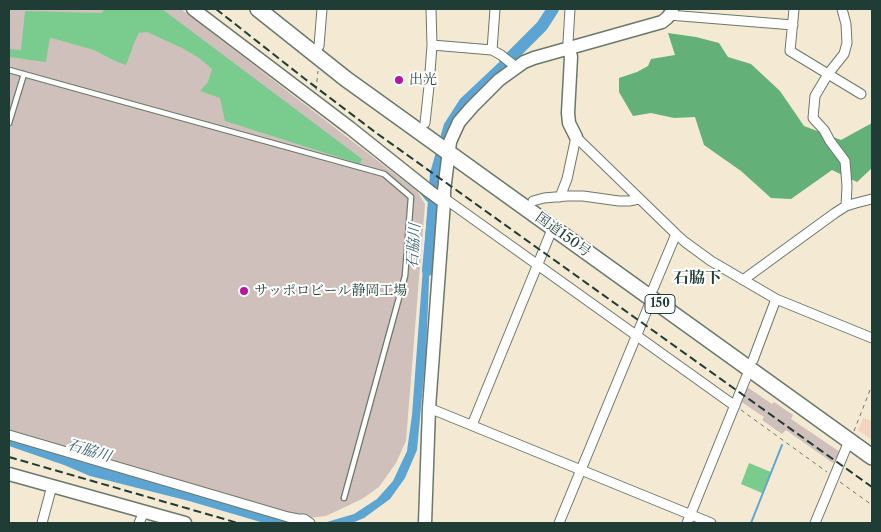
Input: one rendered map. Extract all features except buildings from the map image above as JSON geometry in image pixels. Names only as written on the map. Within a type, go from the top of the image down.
[{"type":"highway","name":"国道150号","points":[[258,9],[346,79],[533,201],[652,294]]},
{"type":"highway","name":"国道150号","points":[[270,9],[363,80],[425,123],[445,145],[553,227],[652,294],[851,436],[872,457]]},
{"type":"highway","name":"国道150号","points":[[851,436],[872,446]]},
{"type":"street","points":[[319,46],[322,9]]},
{"type":"street","points":[[425,123],[430,86],[431,9]]},
{"type":"street","points":[[495,9],[496,53]]},
{"type":"street","points":[[570,9],[568,42],[571,56],[568,114],[569,123],[576,137],[676,234],[711,261],[776,299],[872,338]]},
{"type":"street","points":[[794,9],[790,51],[861,94]]},
{"type":"street","points":[[842,9],[846,24],[847,43],[844,54],[828,74],[815,96],[813,118],[845,160],[846,206]]},
{"type":"street","points":[[197,10],[428,191],[537,264],[735,406]]},
{"type":"street","points":[[425,523],[429,408],[444,200],[445,145],[459,122],[499,80],[516,66],[534,58],[662,22],[670,12],[793,25]]},
{"type":"street","points":[[432,45],[496,53],[516,66]]},
{"type":"street","points":[[560,197],[567,178],[576,137]]},
{"type":"street","points":[[533,201],[544,198],[582,196],[619,201],[639,199]]},
{"type":"street","points":[[743,280],[846,206],[872,199]]},
{"type":"street","points":[[472,425],[553,227]]},
{"type":"street","points":[[559,523],[676,234]]},
{"type":"street","points":[[689,519],[776,299]]},
{"type":"street","points":[[429,408],[581,470],[689,519],[712,523]]},
{"type":"street","points":[[9,435],[288,517],[304,519],[310,523]]},
{"type":"street","points":[[815,523],[851,436]]},
{"type":"street","points":[[9,474],[52,486],[142,517],[186,523]]},
{"type":"street","points":[[42,523],[52,486]]},
{"type":"lane","points":[[9,70],[384,174],[411,197],[405,276],[344,498]]},
{"type":"lane","points":[[9,123],[24,74]]},
{"type":"path","points":[[316,93],[318,78]]},
{"type":"path","points":[[851,436],[872,385]]},
{"type":"path","points":[[735,406],[872,505]]},
{"type":"shaded area","name":"サッポロビール静岡工場","points":[[9,9],[181,9],[417,191],[425,204],[406,441],[396,463],[379,487],[362,499],[326,516],[309,518],[288,514],[9,432]]},
{"type":"shaded area","points":[[747,387],[772,404],[774,402],[793,415],[791,419],[840,452],[833,463],[786,430],[782,434],[762,420],[764,417],[740,401]]},
{"type":"shaded area","points":[[863,418],[872,421],[872,440],[858,430]]},
{"type":"green space","points":[[104,9],[162,9],[362,159],[360,164],[225,121],[220,98],[200,91],[208,82],[212,69],[199,58],[182,48],[147,32],[139,33],[126,65],[94,50],[50,38],[46,62],[9,57],[9,49],[21,50],[25,11],[102,13]]},
{"type":"green space","points":[[668,33],[719,43],[728,57],[751,64],[780,91],[804,126],[841,140],[872,123],[872,168],[857,182],[832,170],[791,199],[771,198],[741,171],[704,145],[695,117],[674,118],[651,113],[633,116],[619,92],[619,78],[648,66],[651,59],[675,55]]},
{"type":"green space","points":[[749,463],[771,472],[762,493],[741,484]]},
{"type":"water","points":[[511,51],[520,52],[477,92],[452,123],[432,207],[426,354],[417,450],[405,478],[390,499],[364,518],[352,523],[315,523],[327,522],[354,514],[377,499],[393,481],[407,451],[412,415],[430,173],[444,124],[460,99]]},
{"type":"water","points":[[9,438],[296,523],[264,523],[189,501],[90,476],[9,446]]},
{"type":"waterway","name":"石脇川","points":[[505,63],[542,26],[553,9]]},
{"type":"waterway","name":"石脇川","points":[[428,270],[436,185]]},
{"type":"waterway","points":[[421,193],[433,206]]},
{"type":"waterway","points":[[751,523],[782,445]]},
{"type":"railway","points":[[216,9],[375,132],[872,487]]},
{"type":"railway","points":[[9,457],[238,523]]},
{"type":"place","name":"出光","points":[[399,80]]},
{"type":"place","name":"サッポロビール静岡工場","points":[[244,291]]},
{"type":"district","name":"石脇下","points":[[697,278]]}]
